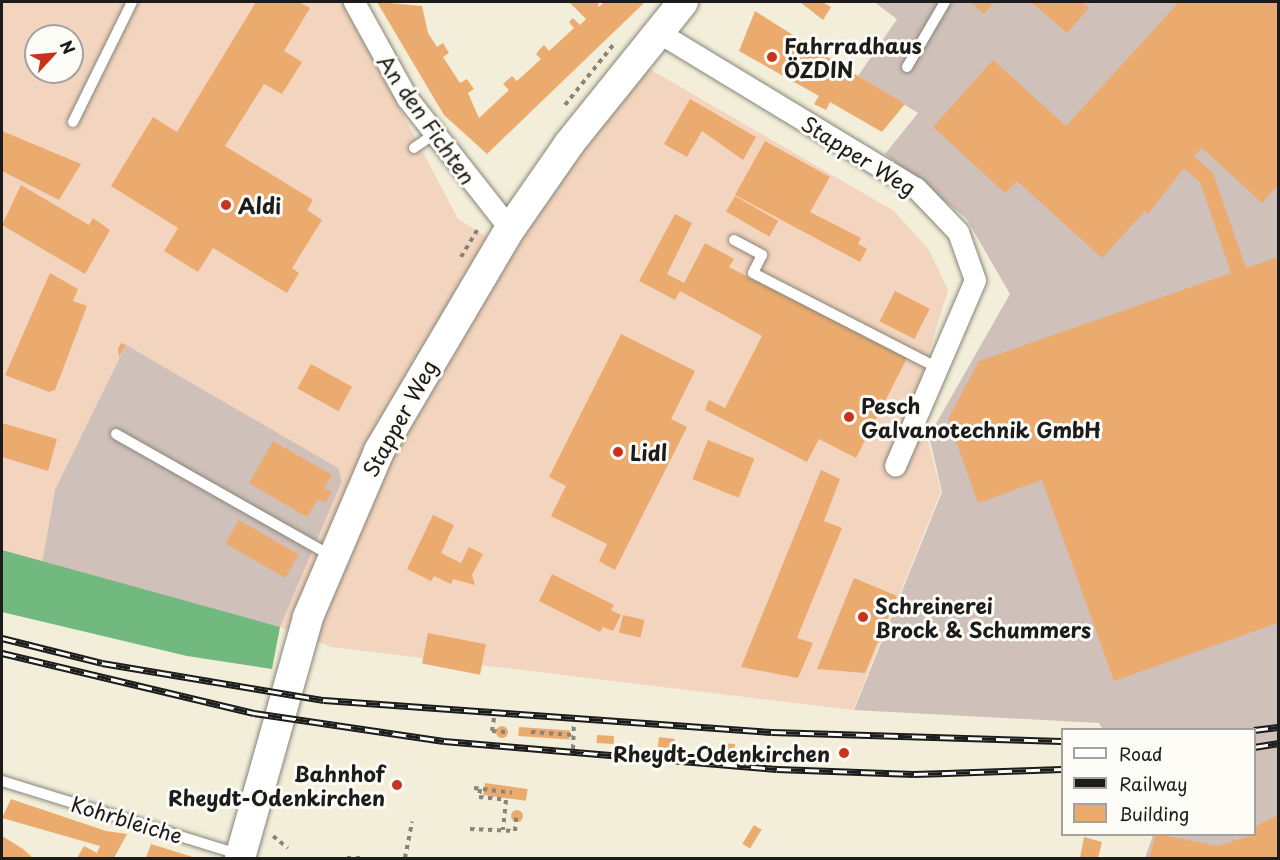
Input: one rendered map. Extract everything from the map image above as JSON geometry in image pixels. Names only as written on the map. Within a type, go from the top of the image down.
[{"type":"main road","name":"Stapper Weg","points":[[244,857],[330,555],[379,451],[510,229],[683,2]]},
{"type":"street","name":"An den Fichten","points":[[354,2],[434,134],[510,229]]},
{"type":"street","name":"Stapper Weg","points":[[658,32],[916,188],[958,232],[975,280],[940,370],[895,466]]},
{"type":"lane","points":[[73,122],[132,2]]},
{"type":"lane","points":[[907,67],[945,2]]},
{"type":"lane","points":[[414,148],[434,134]]},
{"type":"lane","points":[[734,240],[762,255],[753,273],[940,370]]},
{"type":"lane","points":[[116,434],[330,555]]},
{"type":"lane","name":"Kohrbleiche","points":[[2,781],[244,857]]},
{"type":"path","points":[[494,718],[492,731],[505,732]]},
{"type":"path","points":[[573,749],[574,723]]},
{"type":"path","points":[[531,732],[573,735]]},
{"type":"path","points":[[474,788],[512,793]]},
{"type":"path","points":[[480,789],[478,797],[506,801],[503,830]]},
{"type":"path","points":[[470,829],[515,831],[517,813]]},
{"type":"path","points":[[405,858],[412,822]]},
{"type":"path","points":[[347,858],[361,858]]},
{"type":"shaded area","points":[[2,2],[344,2],[458,219],[509,251],[646,67],[894,211],[929,250],[948,290],[916,394],[941,491],[853,710],[331,647],[280,627],[342,481],[55,490],[42,563],[2,550]]},
{"type":"shaded area","points":[[874,2],[1278,2],[1278,858],[1145,858],[1153,836],[1256,836],[1256,728],[1102,728],[1099,723],[854,710],[942,492],[929,436],[1010,294],[966,218],[885,154],[918,113],[858,76],[897,19]]},
{"type":"shaded area","points":[[126,345],[338,468],[342,481],[280,627],[42,563],[55,490]]},
{"type":"green space","points":[[2,550],[280,627],[272,669],[187,656],[2,612]]},
{"type":"building","name":"Aldi","points":[[256,2],[299,2],[310,8],[284,51],[302,62],[282,94],[264,84],[225,146],[313,200],[307,210],[322,220],[292,268],[299,273],[287,293],[213,248],[198,272],[164,251],[178,228],[111,186],[153,117],[177,132]]},
{"type":"building","points":[[377,2],[422,6],[428,33],[437,47],[443,43],[449,53],[443,57],[460,83],[467,79],[474,89],[468,93],[479,118],[509,90],[503,84],[512,76],[517,81],[541,59],[536,54],[544,45],[549,51],[574,28],[569,22],[573,18],[580,25],[586,19],[569,2],[598,2],[599,7],[604,2],[645,2],[487,154],[444,115]]},
{"type":"building","points":[[800,2],[822,2],[831,7],[823,20]]},
{"type":"building","points":[[970,2],[994,2],[984,14]]},
{"type":"building","points":[[1031,2],[1082,2],[1089,8],[1067,33]]},
{"type":"building","points":[[1179,2],[1278,2],[1278,185],[1262,203],[1202,148],[1194,156],[1213,173],[1246,268],[1278,257],[1278,623],[1114,681],[1042,480],[978,503],[948,419],[979,361],[1231,273],[1200,182],[1184,168],[1148,214],[1145,211],[1102,258],[1017,181],[1005,193],[933,127],[993,60],[1066,126]]},
{"type":"building","points":[[755,11],[905,104],[882,132],[830,102],[826,110],[814,104],[819,96],[739,51]]},
{"type":"building","points":[[690,99],[756,137],[743,160],[702,131],[687,157],[664,144]]},
{"type":"building","points":[[2,131],[81,164],[59,200],[2,171]]},
{"type":"building","points":[[765,141],[830,177],[810,212],[861,238],[858,244],[867,249],[860,262],[735,195]]},
{"type":"building","points":[[21,185],[89,225],[93,218],[110,230],[85,274],[2,225]]},
{"type":"building","points":[[735,196],[778,221],[769,237],[726,212]]},
{"type":"building","points":[[675,214],[692,223],[667,274],[684,283],[705,243],[734,259],[729,267],[907,358],[856,458],[819,439],[807,462],[705,410],[709,400],[725,408],[762,336],[680,291],[675,300],[639,281]]},
{"type":"building","points":[[50,273],[78,289],[73,301],[87,306],[55,390],[49,392],[5,375]]},
{"type":"building","points":[[895,291],[930,309],[914,339],[880,321]]},
{"type":"building","name":"Lidl","points":[[621,334],[695,371],[671,419],[687,427],[615,570],[599,561],[607,544],[551,516],[566,486],[549,477]]},
{"type":"building","points":[[121,343],[126,345],[119,357],[118,349]]},
{"type":"building","points":[[311,364],[352,387],[339,411],[297,388]]},
{"type":"building","points":[[2,423],[57,439],[48,471],[2,457]]},
{"type":"building","points":[[708,440],[754,459],[739,498],[692,479]]},
{"type":"building","points":[[273,441],[332,475],[324,488],[332,492],[325,503],[318,499],[307,517],[249,483]]},
{"type":"building","points":[[821,470],[840,479],[824,521],[842,528],[797,638],[813,643],[798,678],[741,667]]},
{"type":"building","points":[[433,515],[454,525],[441,553],[461,563],[469,547],[483,554],[472,575],[475,585],[453,579],[451,584],[434,576],[431,581],[407,569]]},
{"type":"building","points":[[239,520],[299,554],[285,578],[226,543]]},
{"type":"building","points":[[552,574],[614,605],[611,610],[621,615],[613,631],[603,627],[600,632],[539,601]]},
{"type":"building","name":"Schreinerei Brock & Schummers","points":[[854,578],[897,596],[865,673],[817,669]]},
{"type":"building","points":[[623,615],[644,620],[640,637],[619,633]]},
{"type":"building","points":[[428,633],[486,644],[480,675],[422,663]]},
{"type":"building","points":[[504,726],[507,727],[507,737],[500,738],[497,737],[496,730],[497,727]]},
{"type":"building","points":[[519,727],[570,731],[569,740],[518,736]]},
{"type":"building","points":[[597,735],[614,736],[614,744],[597,743]]},
{"type":"building","points":[[659,737],[675,739],[674,749],[658,747]]},
{"type":"building","points":[[719,743],[735,744],[734,753],[718,752]]},
{"type":"building","points":[[485,783],[528,789],[526,801],[483,795]]},
{"type":"building","points":[[11,799],[106,831],[127,834],[114,858],[77,858],[84,846],[97,853],[100,846],[2,818]]},
{"type":"building","points":[[519,810],[522,811],[522,821],[515,822],[512,821],[511,814],[512,811]]},
{"type":"building","points":[[1278,815],[1278,858],[1149,858],[1155,836],[1218,846],[1248,836],[1256,836],[1256,826]]},
{"type":"building","points":[[754,825],[762,830],[750,848],[742,844]]},
{"type":"building","points":[[2,836],[23,849],[33,858],[2,858]]},
{"type":"building","points":[[1084,837],[1102,842],[1098,858],[1080,858]]},
{"type":"building","points":[[151,844],[196,858],[146,858]]},
{"type":"railway","points":[[2,638],[102,663],[324,700],[772,732],[1061,741]]},
{"type":"railway","points":[[2,653],[254,713],[444,741],[777,769],[914,774],[1061,769]]},
{"type":"railway","points":[[1256,730],[1278,727]]},
{"type":"railway","points":[[1256,747],[1278,743]]},
{"type":"place","name":"Fahrradhaus ÖZDIN","points":[[772,57]]},
{"type":"place","name":"Aldi","points":[[226,205]]},
{"type":"place","name":"Pesch Galvanotechnik GmbH","points":[[849,417]]},
{"type":"place","name":"Lidl","points":[[618,452]]},
{"type":"place","name":"Schreinerei Brock & Schummers","points":[[863,617]]},
{"type":"place","name":"Rheydt-Odenkirchen","points":[[844,753]]},
{"type":"place","name":"Bahnhof Rheydt-Odenkirchen","points":[[397,785]]}]
